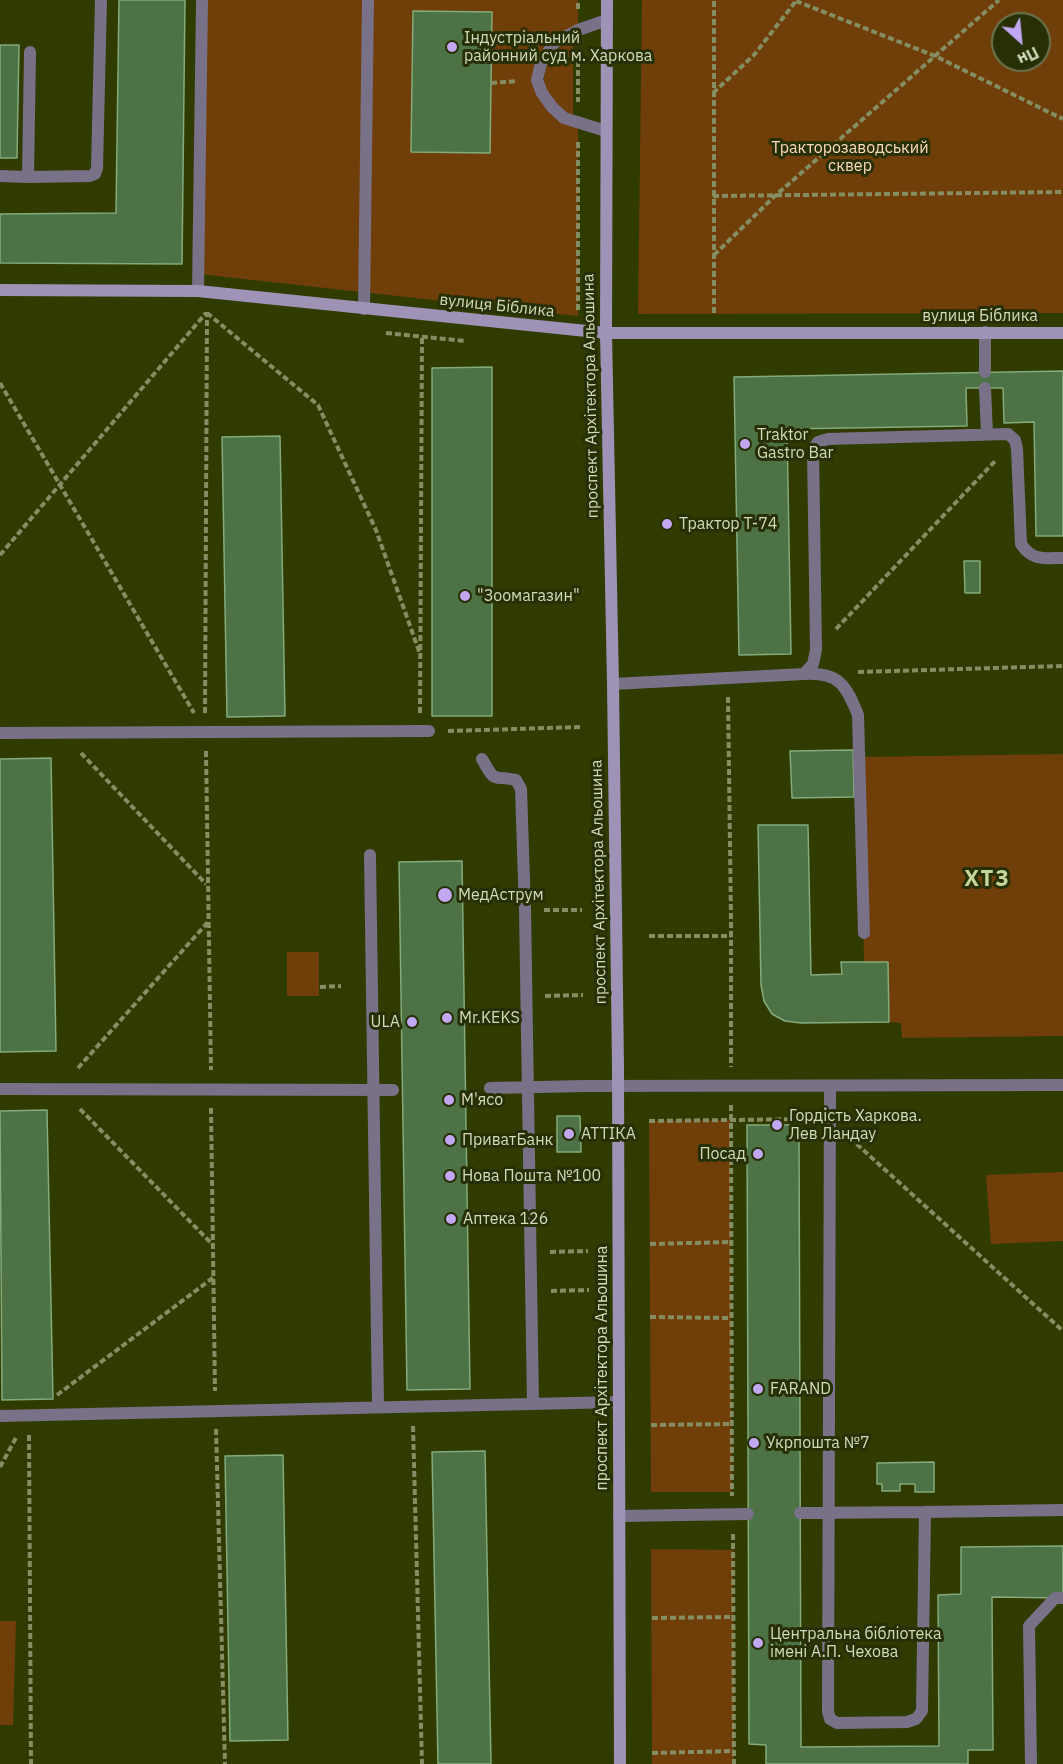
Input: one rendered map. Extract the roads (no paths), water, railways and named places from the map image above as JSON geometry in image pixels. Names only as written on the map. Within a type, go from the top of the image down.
[{"type":"street","name":"проспект Архітектора Альошина","points":[[607,0],[606,333],[613,684],[617,1086],[620,1764]]},
{"type":"street","name":"вулиця Біблика","points":[[0,290],[198,291],[606,333],[1063,333]]},
{"type":"lane","points":[[0,176],[90,176],[95,174],[101,0]]},
{"type":"lane","points":[[198,291],[202,0]]},
{"type":"lane","points":[[364,309],[368,0]]},
{"type":"lane","points":[[606,131],[564,118],[542,93],[537,80],[541,63],[555,43],[578,30],[607,20]]},
{"type":"lane","points":[[28,177],[30,52]]},
{"type":"lane","points":[[985,332],[985,372]]},
{"type":"lane","points":[[985,388],[987,434]]},
{"type":"lane","points":[[804,674],[813,664],[816,650],[813,450],[818,442],[828,439],[1008,434],[1016,440],[1021,544],[1025,556],[1063,558]]},
{"type":"lane","points":[[613,684],[818,673],[833,677],[842,684],[850,695],[858,715],[864,933]]},
{"type":"lane","points":[[0,733],[425,731]]},
{"type":"lane","points":[[482,759],[495,778],[500,780],[511,778],[519,784],[527,996],[533,1404]]},
{"type":"lane","points":[[369,855],[378,1407]]},
{"type":"lane","points":[[830,1086],[828,1711],[830,1719],[837,1723],[907,1722],[916,1719],[922,1711],[925,1512]]},
{"type":"lane","points":[[490,1088],[1063,1086]]},
{"type":"lane","points":[[0,1089],[393,1090]]},
{"type":"lane","points":[[0,1416],[619,1402]]},
{"type":"lane","points":[[800,1513],[1063,1510]]},
{"type":"lane","points":[[619,1516],[748,1514]]},
{"type":"lane","points":[[1031,1764],[1029,1626],[1055,1598],[1063,1598]]},
{"type":"place","name":"Індустріальний районний суд м. Харкова","points":[[452,47]]},
{"type":"place","name":"Traktor Gastro Bar","points":[[745,444]]},
{"type":"place","name":"Трактор Т-74","points":[[667,524]]},
{"type":"place","name":"\"Зоомагазин\"","points":[[465,596]]},
{"type":"place","name":"МедАструм","points":[[445,895]]},
{"type":"place","name":"Mr.KEKS","points":[[447,1018]]},
{"type":"place","name":"ULA","points":[[412,1022]]},
{"type":"place","name":"М'ясо","points":[[449,1100]]},
{"type":"place","name":"Гордість Харкова. Лев Ландау","points":[[777,1125]]},
{"type":"place","name":"АТТІКА","points":[[569,1134]]},
{"type":"place","name":"ПриватБанк","points":[[450,1140]]},
{"type":"place","name":"Посад","points":[[758,1154]]},
{"type":"place","name":"Нова Пошта №100","points":[[450,1176]]},
{"type":"place","name":"Аптека 126","points":[[451,1219]]},
{"type":"place","name":"FARAND","points":[[758,1389]]},
{"type":"place","name":"Укрпошта №7","points":[[754,1443]]},
{"type":"place","name":"Центральна бібліотека імені А.П. Чехова","points":[[758,1643]]},
{"type":"district","name":"ХТЗ","points":[[987,880]]},
{"type":"park label","name":"Тракторозаводський сквер","points":[[850,157]]}]
